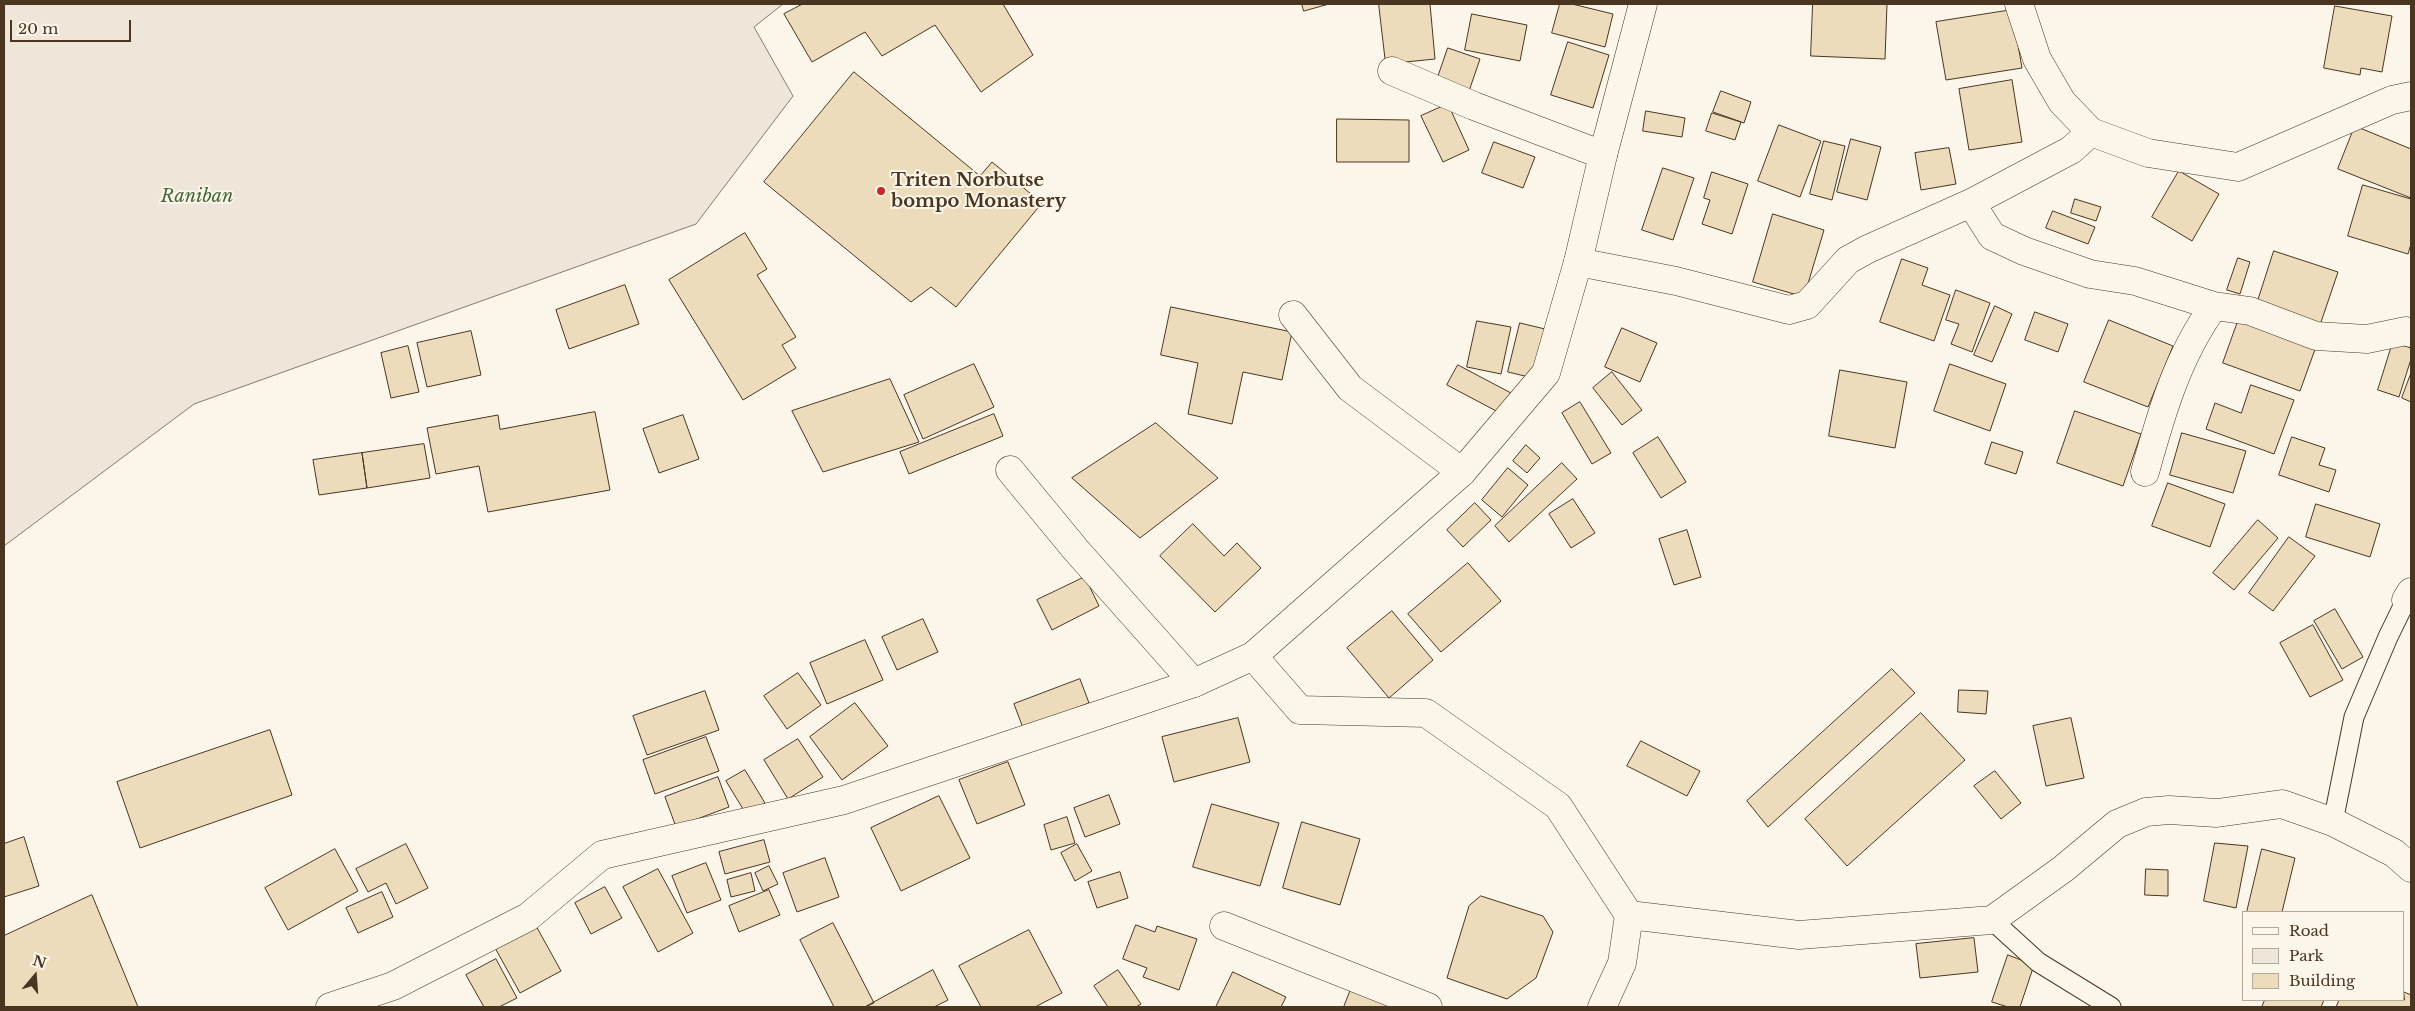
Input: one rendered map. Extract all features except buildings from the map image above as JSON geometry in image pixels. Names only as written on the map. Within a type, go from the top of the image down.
[{"type":"street","points":[[330,1007],[393,986],[528,917],[602,855],[844,800],[1194,683],[1253,656],[1462,472],[1546,373],[1578,262],[1603,155],[1643,4]]},
{"type":"street","points":[[2019,4],[2037,59],[2062,102],[2091,132],[2148,153],[2238,167],[2392,100],[2411,96]]},
{"type":"street","points":[[1392,71],[1474,106],[1603,155]]},
{"type":"street","points":[[1578,262],[1676,281],[1789,310],[1808,305],[1848,260],[1868,249],[1971,203],[2071,150],[2091,132]]},
{"type":"street","points":[[1971,203],[1992,236],[2038,257],[2090,274],[2135,281],[2214,306],[2250,311],[2316,336],[2367,339],[2406,331],[2411,333]]},
{"type":"street","points":[[2146,472],[2161,413],[2186,352],[2214,306]]},
{"type":"street","points":[[1293,314],[1350,388],[1462,472]]},
{"type":"street","points":[[1010,470],[1076,550],[1194,683]]},
{"type":"street","points":[[1253,656],[1300,710],[1426,713],[1558,806],[1629,915],[1622,963],[1602,1007]]},
{"type":"street","points":[[1629,915],[1799,935],[1992,920],[2063,869],[2117,824],[2146,812],[2169,810],[2217,813],[2282,804],[2333,822],[2406,854]]},
{"type":"street","points":[[1224,926],[1428,1007]]},
{"type":"lane","points":[[2333,822],[2354,717],[2388,637],[2409,596]]},
{"type":"lane","points":[[1992,920],[2038,962],[2111,1007]]},
{"type":"green space","name":"Raniban","points":[[4,4],[783,4],[754,27],[793,96],[696,224],[194,404],[4,546]]},
{"type":"place","name":"Triten Norbutse bompo Monastery","points":[[881,191]]}]
